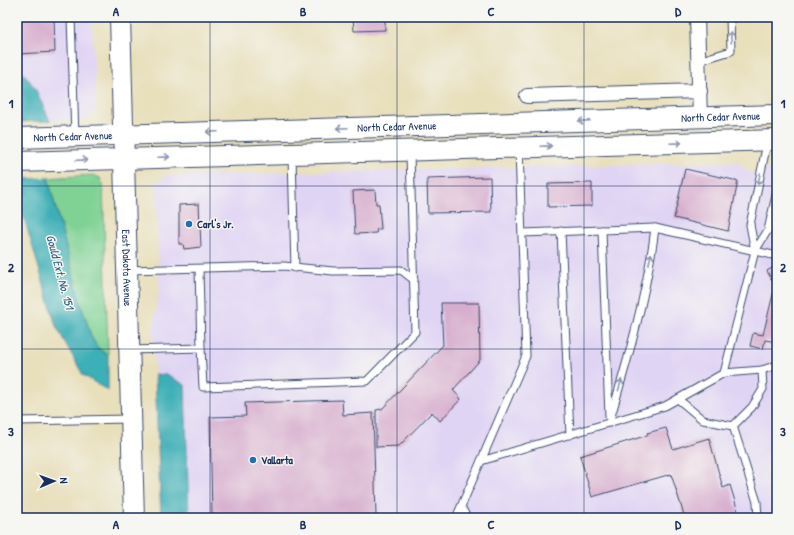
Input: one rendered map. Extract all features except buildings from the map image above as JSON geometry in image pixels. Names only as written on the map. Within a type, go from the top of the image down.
[{"type":"main road","name":"East Dakota Avenue","points":[[120,17],[134,518]]},
{"type":"main road","name":"North Cedar Avenue","points":[[17,138],[777,115]]},
{"type":"main road","points":[[574,146],[584,136],[605,132],[688,129],[695,125],[700,117]]},
{"type":"main road","points":[[410,150],[413,144],[419,139],[428,136],[510,135],[536,133],[547,129],[557,122]]},
{"type":"main road","points":[[17,162],[574,146],[774,137]]},
{"type":"street","points":[[697,17],[700,117]]},
{"type":"street","points":[[527,96],[700,91]]},
{"type":"lane","points":[[71,17],[75,136]]},
{"type":"lane","points":[[698,62],[731,51],[730,17]]},
{"type":"lane","points":[[755,251],[750,225],[774,137]]},
{"type":"lane","points":[[456,518],[462,508],[526,356],[519,147]]},
{"type":"lane","points":[[199,268],[203,387],[367,381],[415,332],[410,150]]},
{"type":"lane","points":[[292,154],[295,268]]},
{"type":"lane","points":[[724,373],[755,251],[768,230],[777,191]]},
{"type":"lane","points":[[609,422],[626,366],[652,250],[655,228]]},
{"type":"lane","points":[[523,233],[655,228],[777,256]]},
{"type":"lane","points":[[602,230],[609,422]]},
{"type":"lane","points":[[561,232],[570,434]]},
{"type":"lane","points":[[128,270],[295,268],[333,271],[401,270],[414,280]]},
{"type":"lane","points":[[130,350],[201,348]]},
{"type":"lane","points":[[481,461],[665,406],[724,373],[762,370],[777,365]]},
{"type":"lane","points":[[733,426],[752,407],[763,389],[762,370]]},
{"type":"lane","points":[[678,399],[703,420],[733,426]]},
{"type":"lane","points":[[17,421],[131,419]]},
{"type":"lane","points":[[733,426],[757,502],[758,518]]},
{"type":"lane","points":[[462,508],[467,518]]},
{"type":"shaded area","points":[[17,17],[92,17],[96,109],[86,120],[50,121],[35,88],[17,65]]},
{"type":"shaded area","points":[[738,162],[749,173],[777,167],[777,518],[189,518],[185,385],[168,375],[155,374],[153,331],[159,291],[156,183],[165,176]]},
{"type":"green space","points":[[93,175],[100,178],[103,185],[108,355],[98,348],[92,338],[81,305],[48,178]]},
{"type":"water","points":[[17,65],[35,88],[50,121],[17,122]]},
{"type":"water","name":"Gould Ext. No. 151","points":[[48,178],[81,305],[92,338],[98,348],[108,355],[108,391],[83,375],[56,326],[17,194],[17,179]]},
{"type":"water","points":[[155,374],[168,375],[185,385],[189,518],[161,518]]},
{"type":"place","name":"Carl's Jr.","points":[[189,224]]},
{"type":"place","name":"Vallarta","points":[[253,460]]}]
